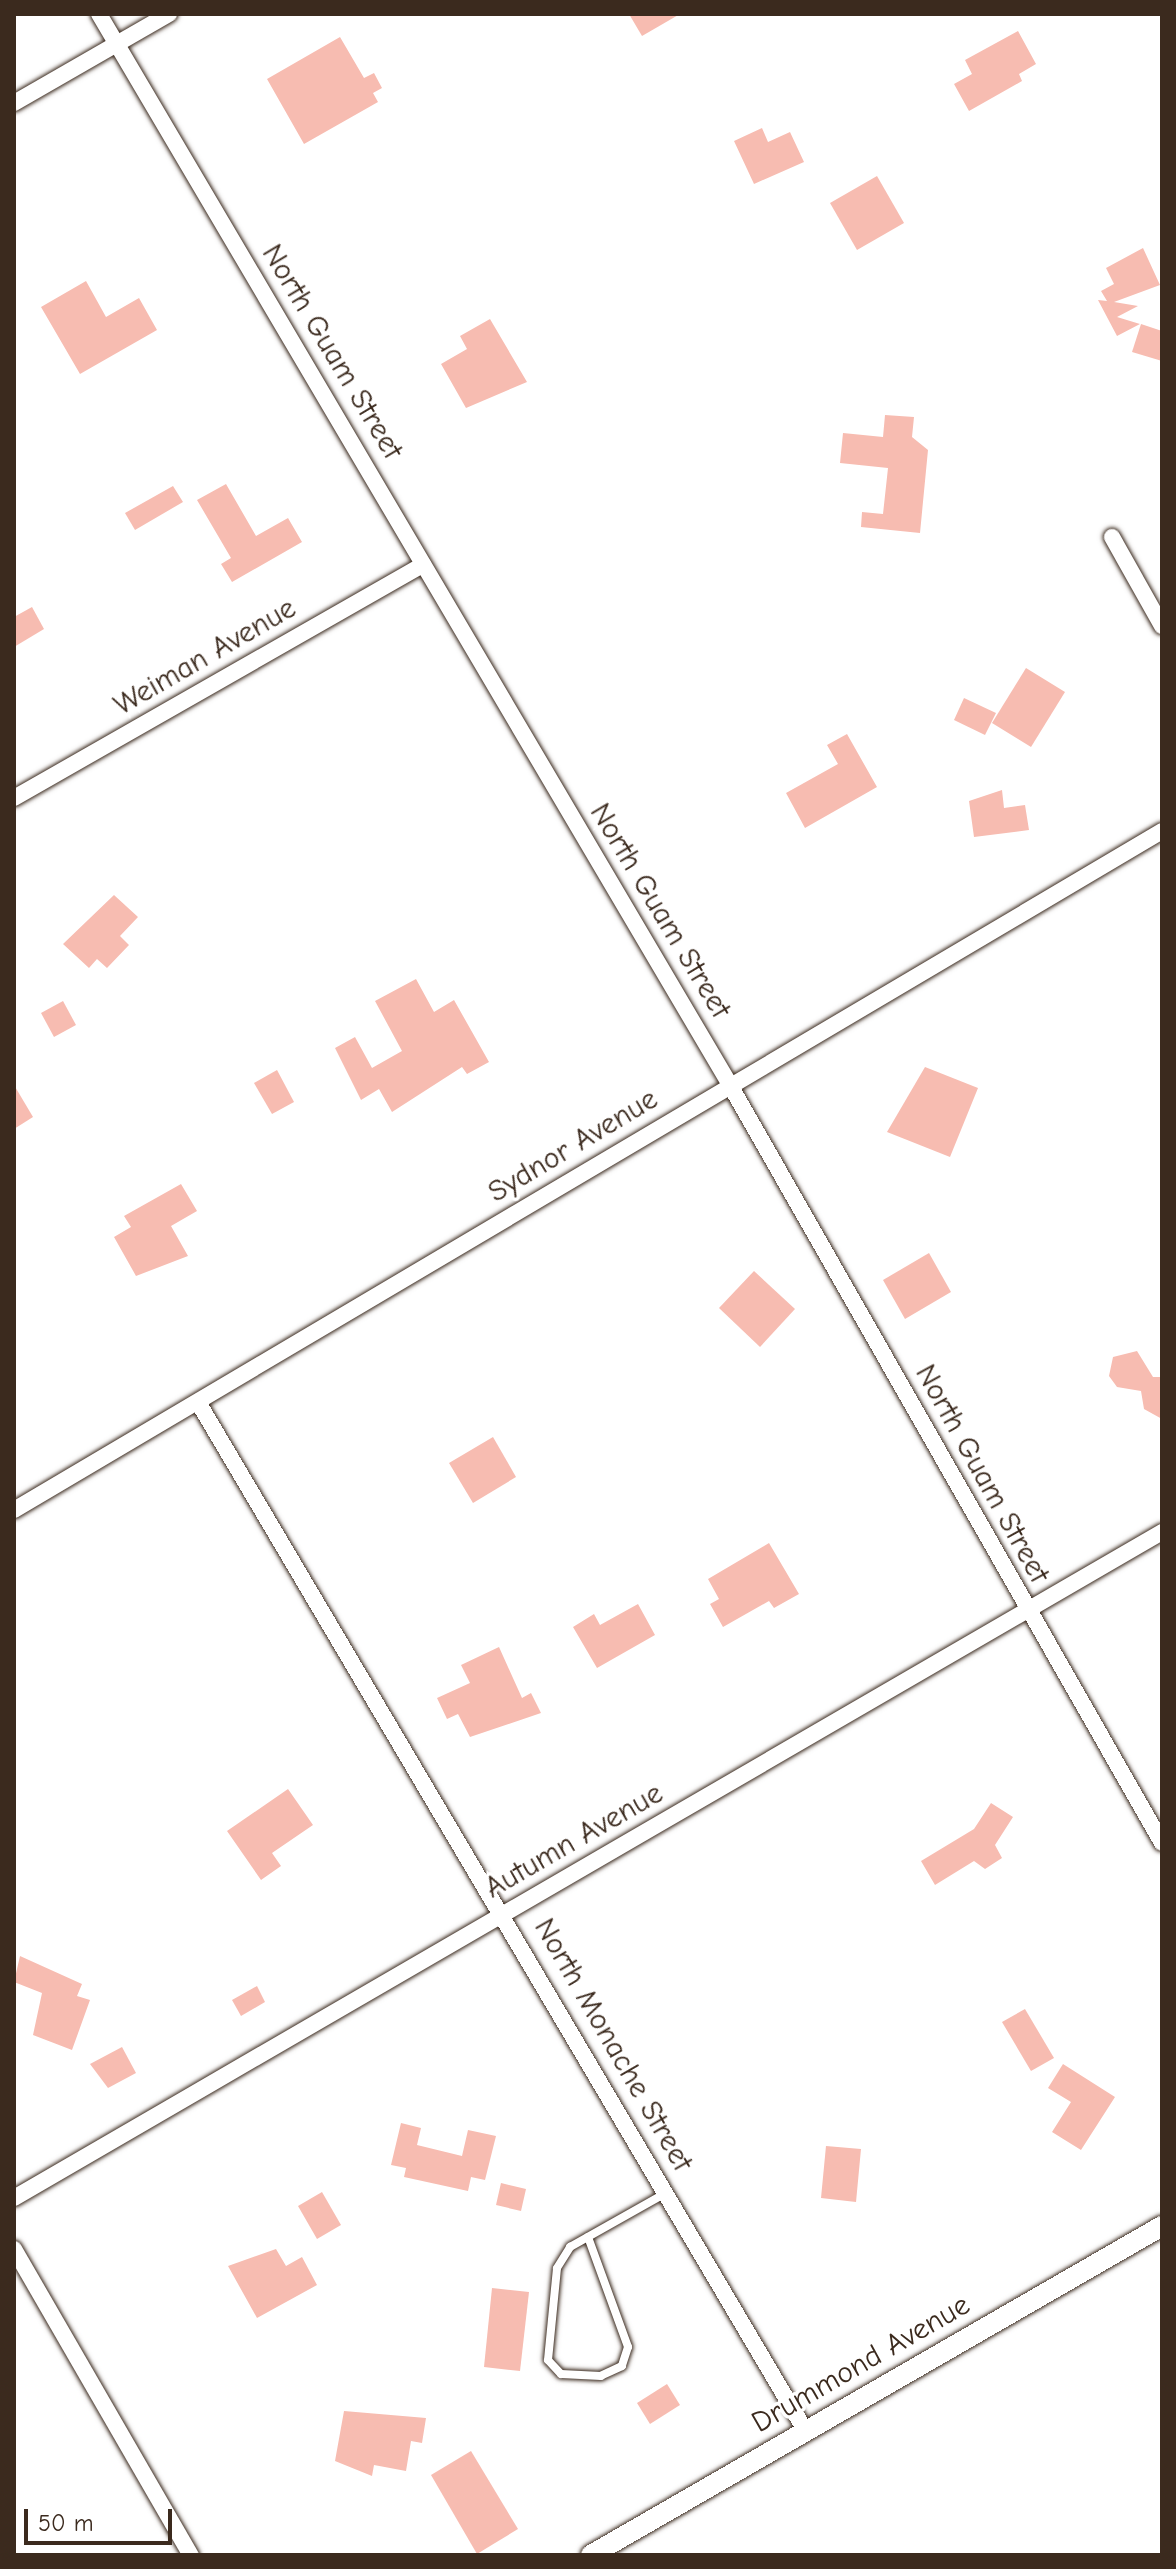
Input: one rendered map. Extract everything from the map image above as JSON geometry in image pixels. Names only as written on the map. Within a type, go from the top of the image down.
[{"type":"street","name":"North Guam Street","points":[[99,14],[730,1085],[1162,1843]]},
{"type":"street","points":[[14,103],[169,14]]},
{"type":"street","points":[[1112,537],[1162,626]]},
{"type":"street","name":"Weiman Avenue","points":[[14,798],[423,565]]},
{"type":"street","name":"Sydnor Avenue","points":[[14,1510],[1162,831]]},
{"type":"street","name":"North Monache Street","points":[[198,1402],[504,1914],[805,2430]]},
{"type":"street","name":"Autumn Avenue","points":[[14,2198],[1162,1532]]},
{"type":"street","name":"Drummond Avenue","points":[[591,2555],[1162,2226]]},
{"type":"street","points":[[14,2249],[191,2555]]},
{"type":"lane","points":[[588,2237],[628,2347],[622,2366],[601,2376],[561,2374],[547,2352],[557,2268],[588,2237],[666,2193]]},
{"type":"building","points":[[629,14],[680,14],[642,36]]},
{"type":"building","points":[[1018,31],[1036,64],[1019,74],[1022,81],[969,111],[954,84],[972,74],[965,60]]},
{"type":"building","points":[[340,37],[364,78],[374,73],[382,88],[373,93],[378,102],[304,144],[267,79]]},
{"type":"building","points":[[762,128],[768,142],[790,132],[804,162],[754,184],[734,141]]},
{"type":"building","points":[[877,176],[904,223],[857,250],[830,203]]},
{"type":"building","points":[[1143,248],[1160,285],[1114,302],[1138,306],[1117,317],[1140,324],[1117,336],[1098,300],[1107,301],[1101,291],[1114,284],[1106,268]]},
{"type":"building","points":[[86,281],[106,317],[139,298],[157,330],[80,374],[41,307]]},
{"type":"building","points":[[490,319],[527,382],[466,408],[441,364],[467,349],[460,336]]},
{"type":"building","points":[[1141,324],[1162,331],[1162,361],[1132,352]]},
{"type":"building","points":[[885,415],[914,417],[912,437],[928,450],[920,533],[861,527],[862,512],[883,514],[888,468],[840,463],[843,433],[883,437]]},
{"type":"building","points":[[226,484],[256,536],[288,518],[302,542],[232,582],[221,564],[231,558],[197,500]]},
{"type":"building","points":[[173,486],[183,502],[135,530],[125,513]]},
{"type":"building","points":[[32,607],[44,629],[14,647],[14,617]]},
{"type":"building","points":[[1026,668],[1065,692],[1031,747],[992,723]]},
{"type":"building","points":[[964,698],[996,713],[985,735],[954,720]]},
{"type":"building","points":[[847,734],[877,787],[805,828],[786,793],[838,764],[827,745]]},
{"type":"building","points":[[1002,790],[1004,808],[1025,805],[1029,830],[974,837],[969,801]]},
{"type":"building","points":[[114,895],[138,917],[120,936],[129,945],[107,968],[97,959],[89,968],[63,944]]},
{"type":"building","points":[[416,979],[434,1012],[454,1000],[489,1062],[467,1074],[462,1067],[392,1112],[379,1089],[361,1100],[335,1048],[355,1037],[372,1068],[402,1051],[375,1001]]},
{"type":"building","points":[[63,1001],[76,1025],[54,1037],[41,1013]]},
{"type":"building","points":[[925,1067],[978,1088],[950,1157],[887,1132]]},
{"type":"building","points":[[277,1070],[294,1102],[272,1114],[254,1083]]},
{"type":"building","points":[[14,1085],[33,1117],[14,1129]]},
{"type":"building","points":[[181,1184],[197,1211],[171,1226],[188,1256],[136,1276],[114,1237],[131,1227],[124,1216]]},
{"type":"building","points":[[929,1253],[951,1292],[905,1319],[883,1280]]},
{"type":"building","points":[[754,1271],[795,1309],[760,1347],[719,1308]]},
{"type":"building","points":[[1137,1351],[1153,1377],[1162,1377],[1162,1419],[1144,1409],[1141,1391],[1117,1387],[1109,1376],[1113,1357]]},
{"type":"building","points":[[493,1437],[516,1477],[473,1503],[449,1463]]},
{"type":"building","points":[[769,1543],[799,1594],[774,1608],[769,1601],[723,1627],[710,1604],[719,1599],[708,1579]]},
{"type":"building","points":[[638,1604],[655,1635],[597,1668],[573,1627],[594,1614],[600,1625]]},
{"type":"building","points":[[499,1647],[522,1698],[531,1693],[541,1713],[470,1737],[458,1714],[447,1719],[437,1698],[470,1683],[461,1665]]},
{"type":"building","points":[[288,1789],[313,1825],[272,1853],[281,1866],[261,1880],[227,1831]]},
{"type":"building","points":[[991,1803],[1013,1817],[995,1845],[1002,1858],[985,1869],[974,1861],[935,1885],[921,1861],[974,1829]]},
{"type":"building","points":[[20,1956],[82,1984],[77,1996],[90,2000],[72,2050],[33,2035],[42,1993],[14,1982]]},
{"type":"building","points":[[257,1986],[265,2002],[241,2016],[232,2000]]},
{"type":"building","points":[[1025,2009],[1054,2058],[1031,2071],[1002,2022]]},
{"type":"building","points":[[122,2047],[136,2073],[108,2088],[90,2064]]},
{"type":"building","points":[[1063,2064],[1115,2097],[1081,2150],[1052,2132],[1071,2102],[1048,2088]]},
{"type":"building","points":[[401,2123],[421,2128],[417,2145],[462,2156],[468,2130],[496,2136],[485,2180],[471,2177],[468,2191],[404,2177],[406,2168],[391,2165]]},
{"type":"building","points":[[826,2146],[861,2149],[856,2202],[821,2198]]},
{"type":"building","points":[[501,2183],[526,2189],[521,2211],[496,2205]]},
{"type":"building","points":[[322,2192],[341,2225],[317,2239],[298,2206]]},
{"type":"building","points":[[276,2249],[286,2266],[302,2257],[317,2285],[257,2318],[228,2266]]},
{"type":"building","points":[[492,2288],[529,2292],[520,2371],[484,2367]]},
{"type":"building","points":[[667,2384],[680,2405],[650,2424],[637,2403]]},
{"type":"building","points":[[344,2411],[426,2418],[422,2443],[411,2441],[406,2471],[374,2465],[372,2476],[335,2461]]},
{"type":"building","points":[[471,2451],[518,2529],[477,2554],[431,2475]]}]
